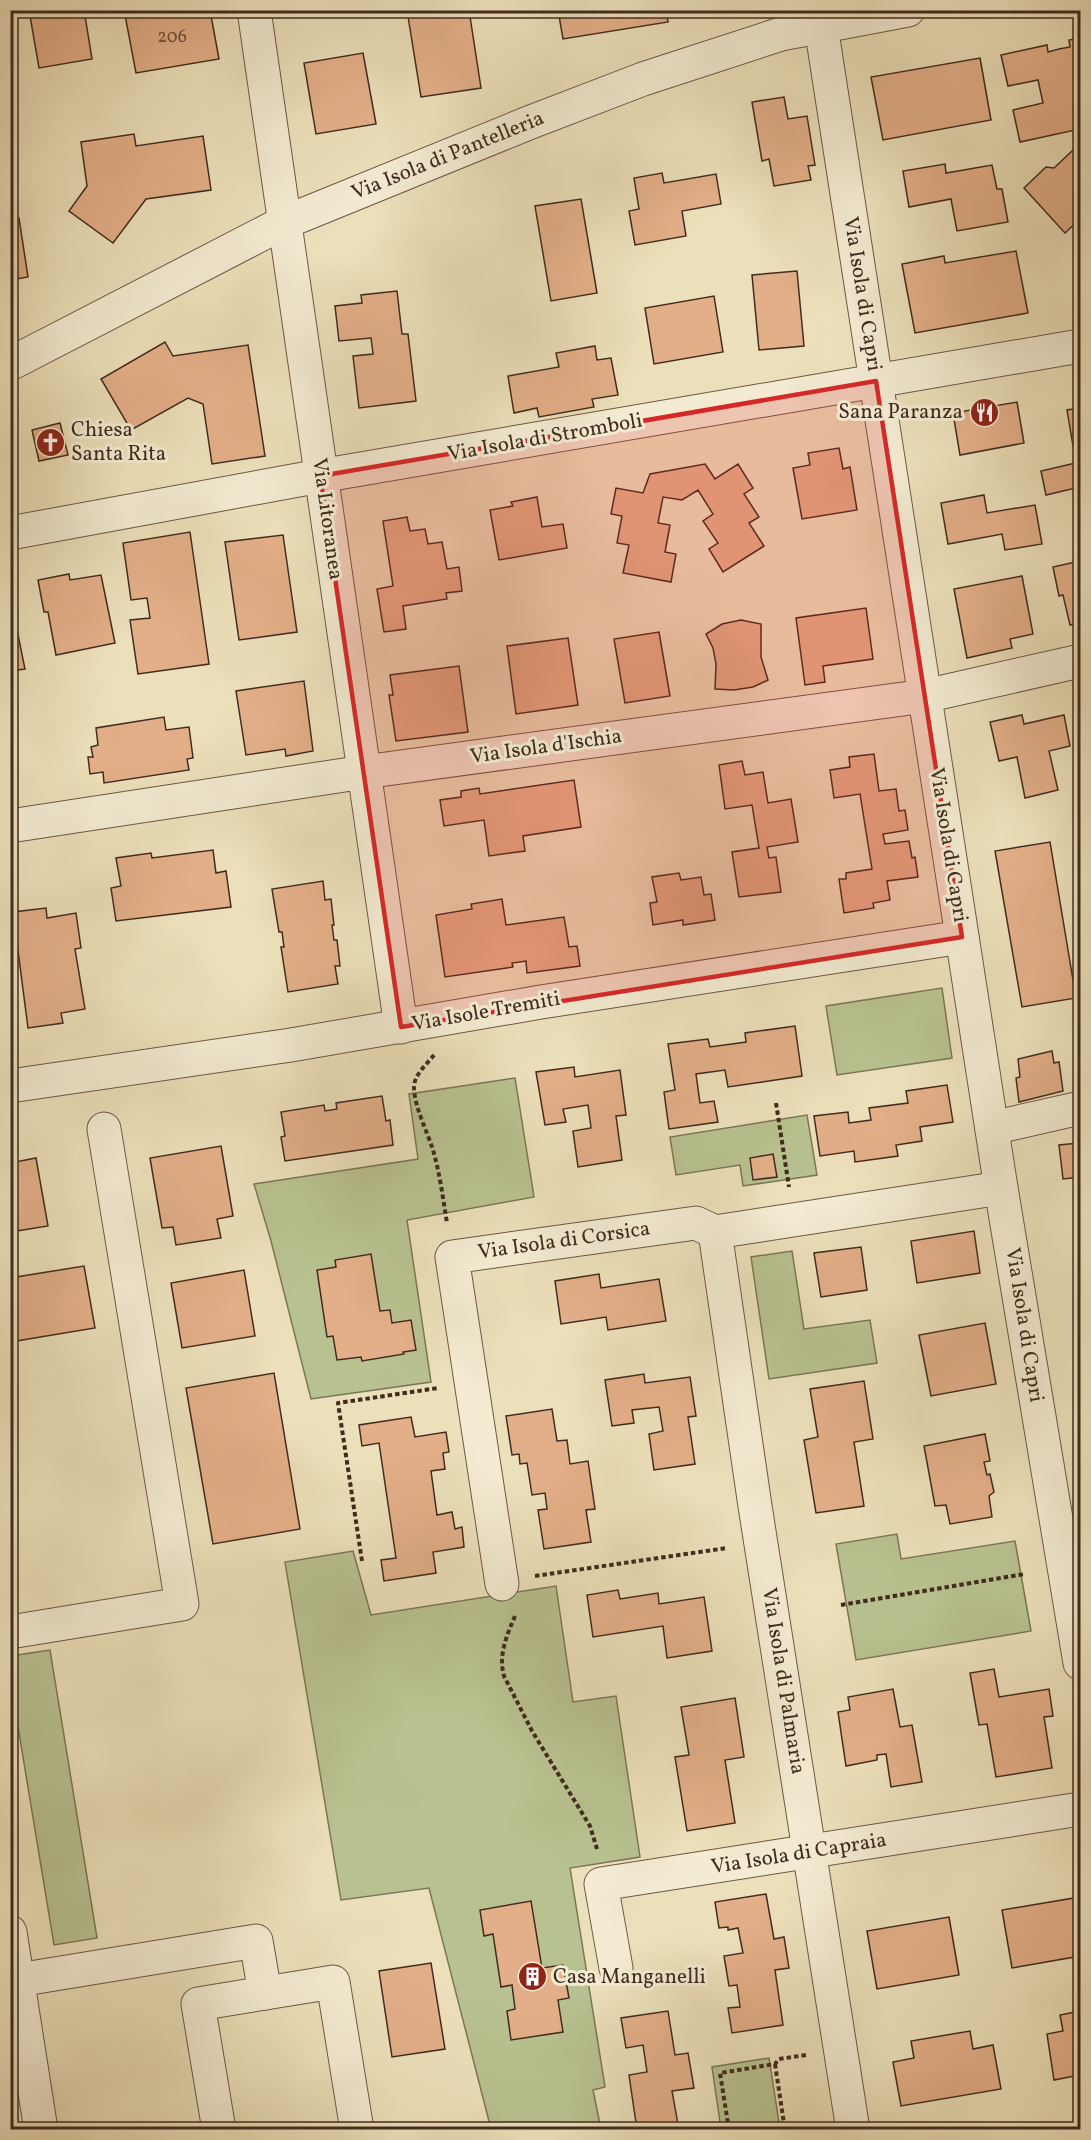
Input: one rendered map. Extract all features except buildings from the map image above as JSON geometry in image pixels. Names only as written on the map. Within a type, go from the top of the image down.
[{"type":"street","name":"Via Litoranea","points":[[254,10],[401,1027]]},
{"type":"street","name":"Via Isola di Pantelleria","points":[[10,364],[284,223],[531,122],[643,79],[781,34],[908,10]]},
{"type":"street","name":"Via Isola di Capri","points":[[821,26],[1001,1188],[1069,1530],[1080,1663]]},
{"type":"street","name":"Via Isola di Stromboli","points":[[10,532],[320,476],[1080,346]]},
{"type":"street","name":"Via Isola d'Ischia","points":[[10,826],[364,772],[925,696],[1080,661]]},
{"type":"street","name":"Via Isole Tremiti","points":[[10,1086],[291,1045],[541,1002],[962,937]]},
{"type":"street","points":[[992,1128],[1080,1108]]},
{"type":"street","points":[[10,1632],[182,1604],[104,1129]]},
{"type":"street","name":"Via Isola di Corsica","points":[[517,1589],[471,1384],[452,1257],[696,1223],[715,1232],[1001,1188]]},
{"type":"street","name":"Via Isola di Palmaria","points":[[715,1232],[755,1506],[853,2130]]},
{"type":"street","name":"Via Isola di Capraia","points":[[601,1884],[1080,1809]]},
{"type":"street","points":[[601,1884],[616,1968]]},
{"type":"street","points":[[10,1932],[41,2130]]},
{"type":"street","points":[[18,1980],[256,1941],[265,1993]]},
{"type":"street","points":[[219,2130],[198,2004],[333,1982],[357,2130]]},
{"type":"path","points":[[441,1047],[418,1075],[414,1086],[424,1126],[433,1149],[444,1206]]},
{"type":"path","points":[[776,1103],[794,1220]]},
{"type":"path","points":[[362,1561],[338,1403],[471,1384]]},
{"type":"path","points":[[601,1884],[597,1847],[590,1826],[532,1731],[501,1666],[517,1589],[732,1547]]},
{"type":"path","points":[[841,1605],[1025,1574]]},
{"type":"path","points":[[778,2059],[775,2064],[785,2130]]},
{"type":"path","points":[[729,2130],[720,2073],[775,2064]]},
{"type":"highlighted area","points":[[876,381],[962,937],[401,1027],[320,476]]},
{"type":"green space","points":[[942,988],[952,1058],[837,1075],[826,1006]]},
{"type":"green space","points":[[515,1078],[534,1197],[407,1220],[431,1382],[311,1399],[271,1241],[254,1184],[418,1159],[409,1094]]},
{"type":"green space","points":[[807,1115],[817,1175],[743,1186],[740,1165],[676,1175],[670,1137]]},
{"type":"green space","points":[[792,1251],[804,1329],[870,1320],[877,1363],[769,1379],[751,1257]]},
{"type":"green space","points":[[897,1534],[901,1559],[1015,1541],[1031,1631],[856,1660],[836,1544]]},
{"type":"green space","points":[[353,1551],[371,1615],[556,1586],[573,1702],[616,1696],[640,1857],[570,1868],[605,2087],[593,2090],[601,2129],[491,2129],[429,1888],[341,1900],[285,1562]]},
{"type":"green space","points":[[50,1650],[97,1938],[54,1945],[10,1678],[11,1656]]},
{"type":"green space","points":[[769,2058],[780,2129],[721,2129],[712,2067]]},
{"type":"place","name":"Sana Paranza","points":[[984,412]]},
{"type":"place","name":"Chiesa Santa Rita","points":[[50,442]]},
{"type":"place","name":"Casa Manganelli","points":[[532,1977]]}]
